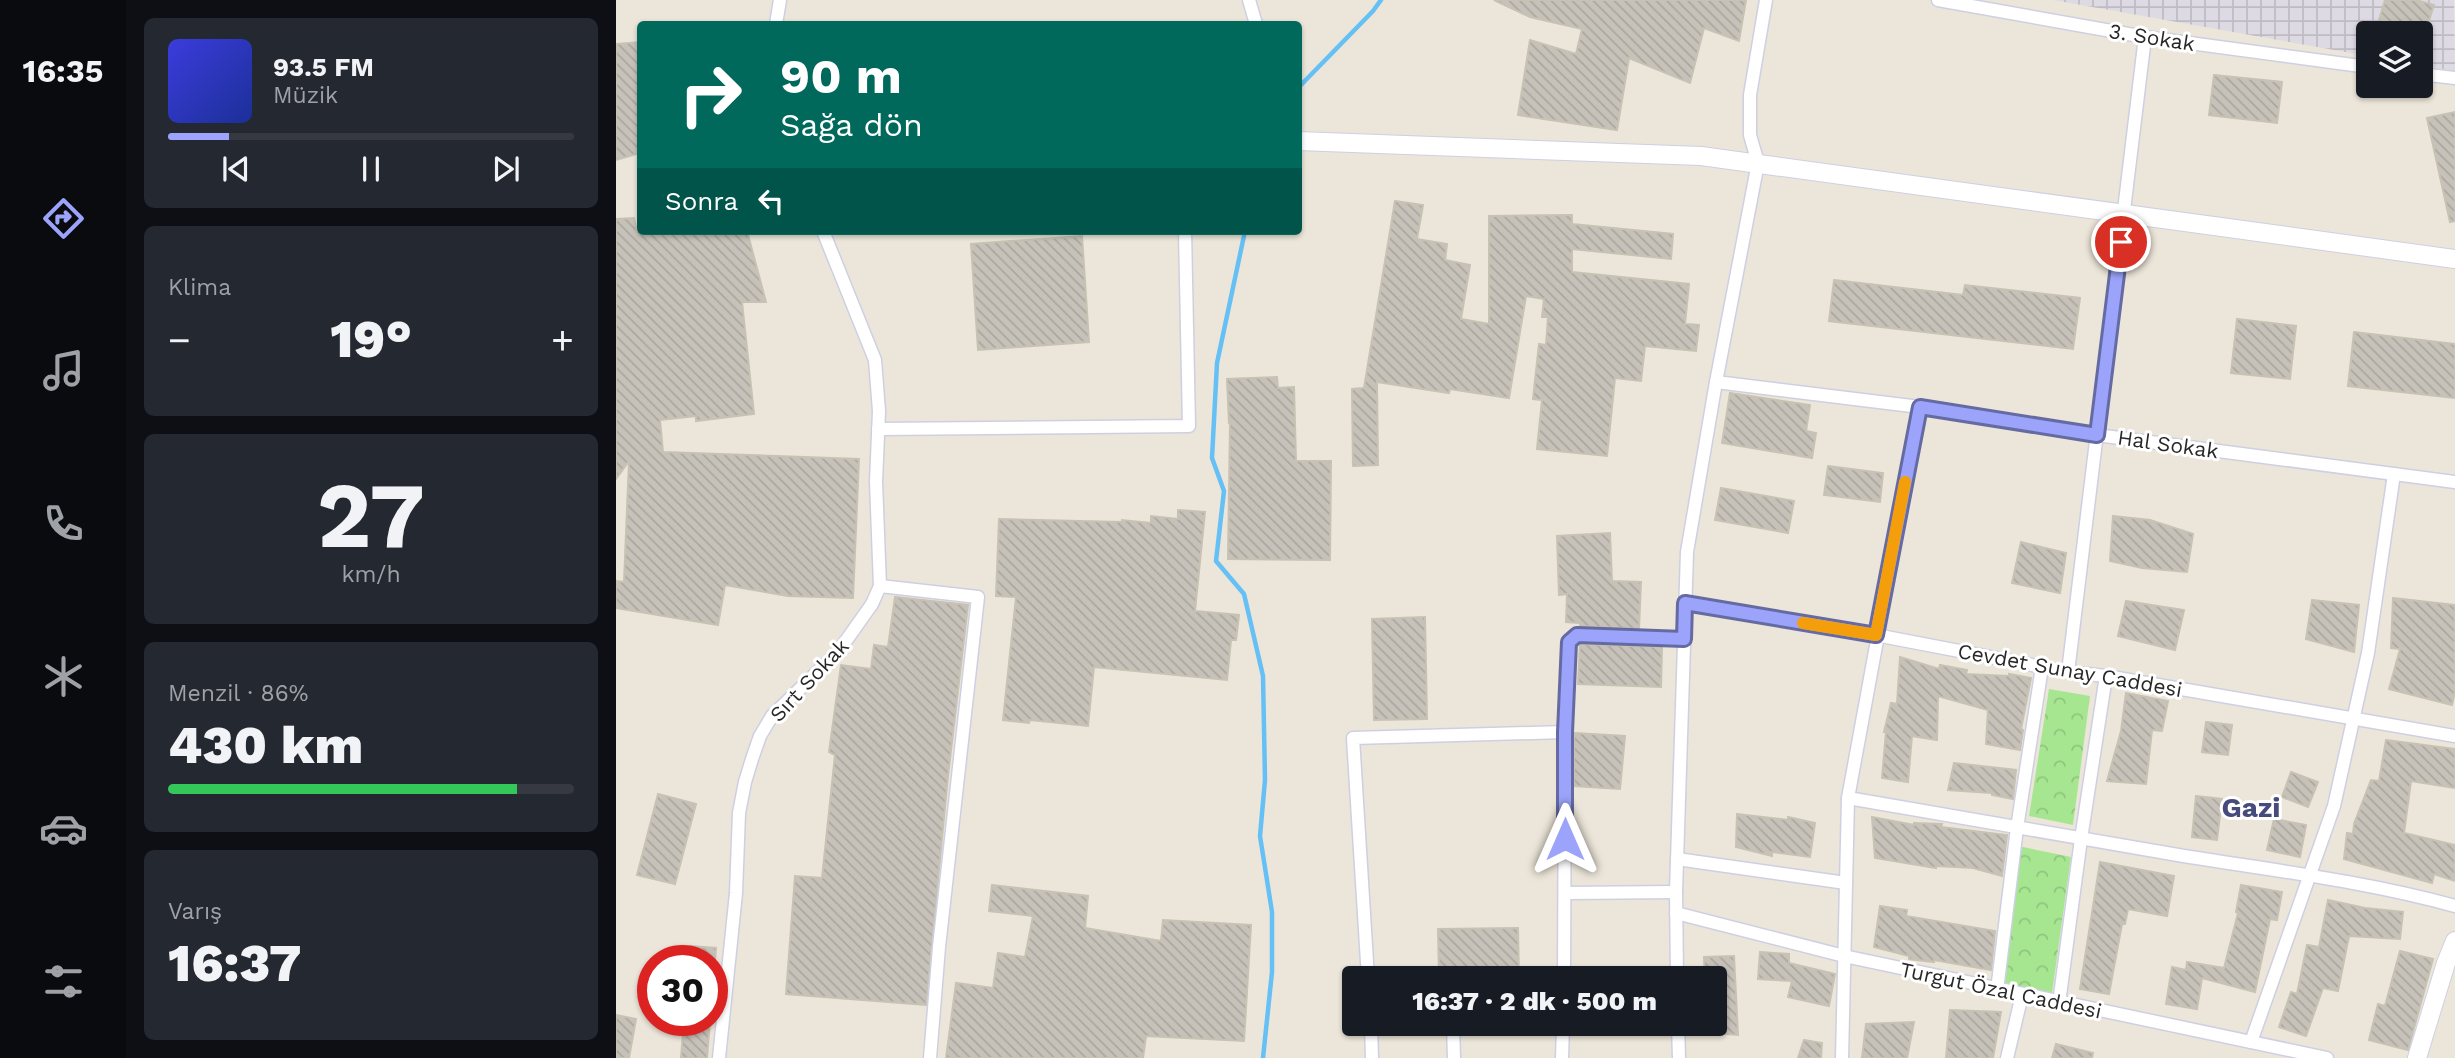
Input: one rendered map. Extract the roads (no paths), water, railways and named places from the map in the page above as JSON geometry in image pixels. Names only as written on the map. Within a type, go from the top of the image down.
[{"type":"street","points":[[776,21],[780,0]]},
{"type":"street","points":[[1248,0],[1254,21]]},
{"type":"street","points":[[1677,966],[1676,892],[1687,552],[1758,163],[1750,135],[1750,95],[1766,0]]},
{"type":"street","name":"3. Sokak","points":[[1938,0],[2145,37],[2356,65]]},
{"type":"street","points":[[2068,672],[2145,37]]},
{"type":"street","points":[[2433,75],[2455,78]]},
{"type":"street","points":[[1302,141],[1701,156],[2455,259]]},
{"type":"street","points":[[825,235],[875,360],[880,586],[978,597],[939,947],[930,1058]]},
{"type":"street","points":[[878,429],[1189,426],[1185,235]]},
{"type":"street","name":"Hal Sokak","points":[[1716,382],[1920,407],[2097,435],[2455,482]]},
{"type":"street","points":[[1842,1058],[1848,798],[1920,407]]},
{"type":"street","points":[[2251,1042],[2334,806],[2368,653],[2394,474]]},
{"type":"street","name":"Sırt Sokak","points":[[719,1058],[736,893],[739,813],[752,759],[760,736],[772,716],[838,652],[872,604],[880,586]]},
{"type":"street","name":"Cevdet Sunay Caddesi","points":[[1685,603],[1876,635],[2068,672],[2106,676],[2455,736]]},
{"type":"street","points":[[1564,966],[1565,732],[1569,642],[1577,635],[1684,639]]},
{"type":"street","points":[[1997,990],[2017,828],[2042,667]]},
{"type":"street","points":[[2059,1003],[2106,676]]},
{"type":"street","points":[[1367,966],[1353,738],[1565,732]]},
{"type":"street","points":[[1848,798],[2311,876],[2455,906]]},
{"type":"street","points":[[1678,859],[1846,883]]},
{"type":"street","points":[[1566,893],[1676,892]]},
{"type":"street","name":"Turgut Özal Caddesi","points":[[1676,913],[1844,956],[2327,1058]]},
{"type":"street","points":[[2417,1058],[2455,941]]},
{"type":"street","points":[[2007,1058],[2022,995]]},
{"type":"street","points":[[1371,1036],[1372,1058]]},
{"type":"street","points":[[1453,1036],[1454,1058]]},
{"type":"street","points":[[1562,1058],[1563,1036]]},
{"type":"street","points":[[1677,1055],[1678,1036]]},
{"type":"waterway","points":[[1302,84],[1381,0]]},
{"type":"waterway","points":[[1244,235],[1217,363],[1212,458],[1224,491],[1216,561],[1244,594],[1263,676],[1265,780],[1260,836],[1272,912],[1272,972],[1263,1058]]},
{"type":"district","name":"Gazi","points":[[2251,807]]}]
